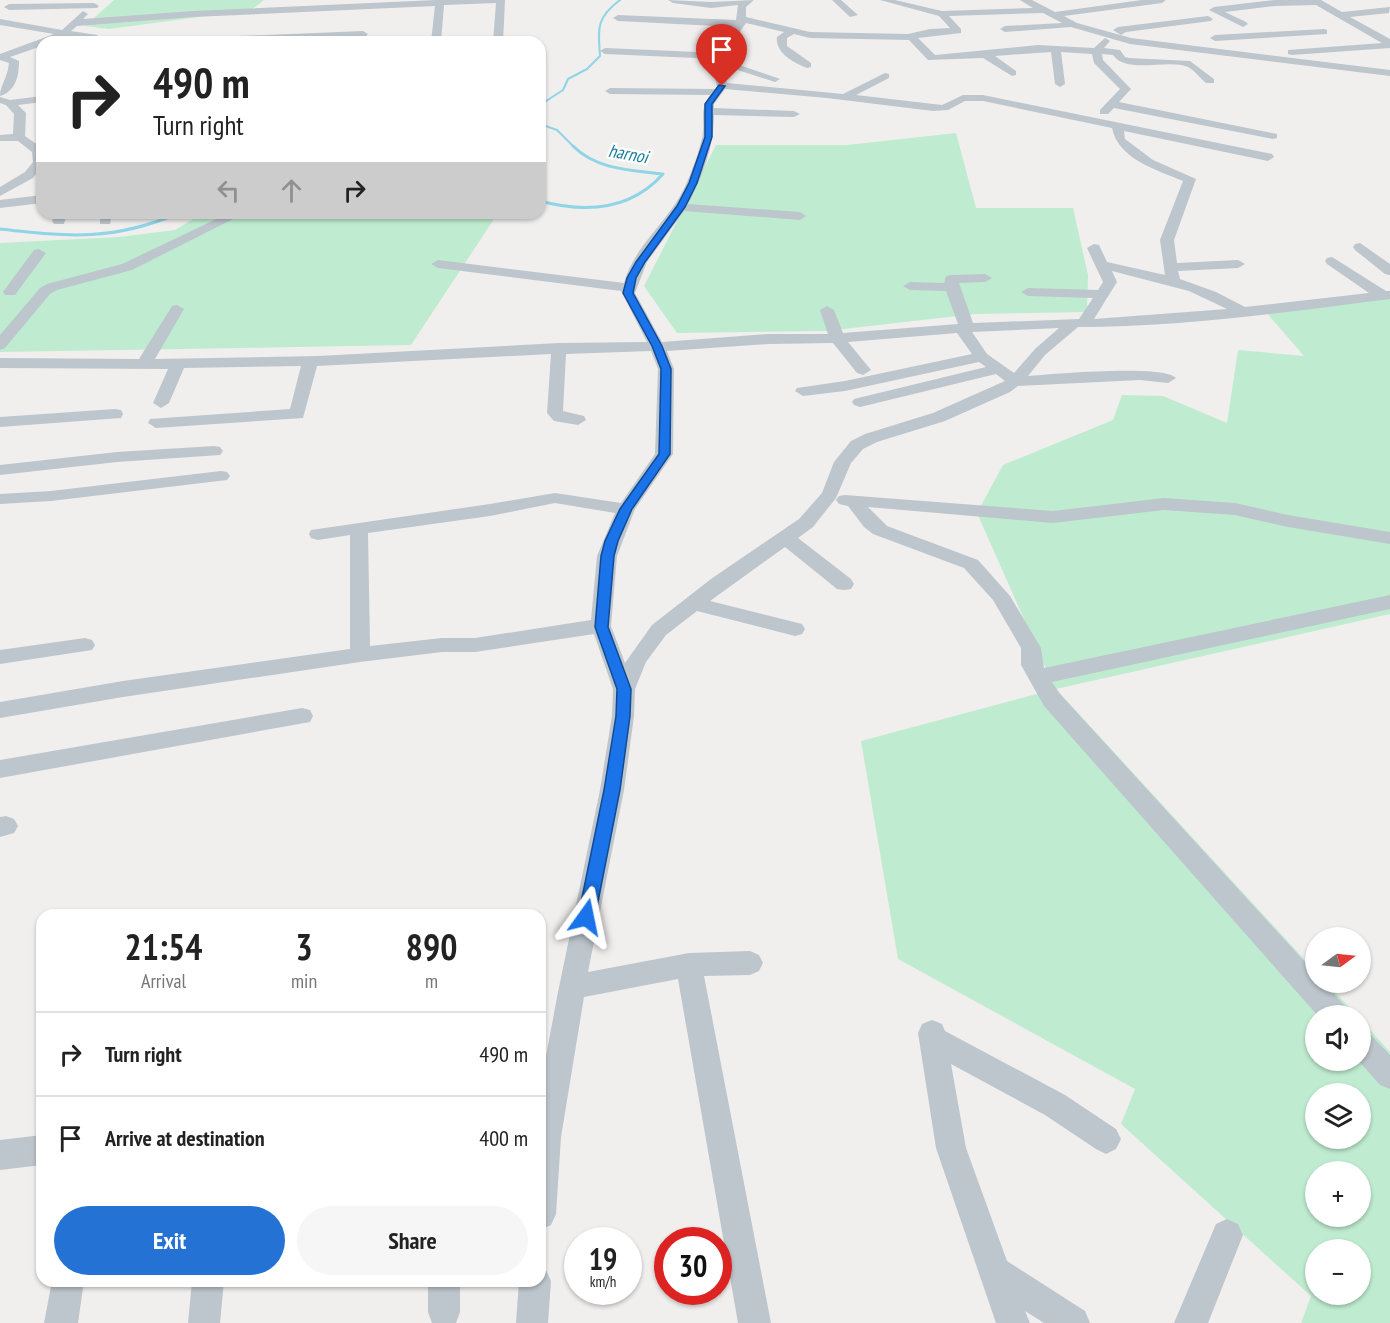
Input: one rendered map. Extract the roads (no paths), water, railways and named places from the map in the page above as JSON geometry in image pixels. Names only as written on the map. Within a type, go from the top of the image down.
[{"type":"street","points":[[73,22],[374,0]]},
{"type":"street","points":[[673,0],[687,4],[711,5],[750,1]]},
{"type":"street","points":[[836,0],[854,15]]},
{"type":"street","points":[[884,0],[904,7],[942,14],[1047,13],[1167,1]]},
{"type":"street","points":[[1025,0],[1073,25],[1128,40],[1390,73]]},
{"type":"street","points":[[437,36],[440,1]]},
{"type":"street","points":[[330,3],[501,1],[498,36]]},
{"type":"street","points":[[624,689],[601,627],[608,556],[611,541],[626,509],[664,454],[666,369],[657,346],[628,293],[640,262],[681,207],[693,183],[708,137],[709,104],[721,89],[718,69],[727,43],[741,21],[742,6],[750,1]]},
{"type":"street","points":[[1243,24],[1214,10],[1315,1],[1390,44]]},
{"type":"street","points":[[4,6],[97,3]]},
{"type":"street","points":[[57,36],[97,3]]},
{"type":"street","points":[[904,7],[937,3]]},
{"type":"street","points":[[35,6],[22,18],[233,4],[227,12]]},
{"type":"street","points":[[1252,5],[1273,16]]},
{"type":"street","points":[[1339,15],[1389,10]]},
{"type":"street","points":[[908,37],[930,32],[958,31],[942,14]]},
{"type":"street","points":[[134,29],[145,17]]},
{"type":"street","points":[[618,18],[741,21],[810,35],[912,37],[932,58],[986,55],[1038,48],[1116,52],[1128,61],[1190,64],[1210,81]]},
{"type":"street","points":[[1128,40],[1131,36],[1118,30],[1208,19]]},
{"type":"street","points":[[681,33],[691,21]]},
{"type":"street","points":[[0,22],[86,36]]},
{"type":"street","points":[[1005,29],[1073,25]]},
{"type":"street","points":[[1359,26],[1380,25]]},
{"type":"street","points":[[792,31],[782,37],[780,42],[783,49],[807,65]]},
{"type":"street","points":[[1215,38],[1231,34],[1324,32]]},
{"type":"street","points":[[339,36],[363,34]]},
{"type":"street","points":[[1231,34],[1242,41],[1245,56]]},
{"type":"street","points":[[1096,120],[1126,89],[1098,61],[1097,51],[1109,36]]},
{"type":"street","points":[[1291,52],[1390,44]]},
{"type":"street","points":[[0,57],[36,46]]},
{"type":"street","points":[[722,61],[605,56],[676,49],[722,61],[775,80]]},
{"type":"street","points":[[1343,49],[1359,57],[1390,66]]},
{"type":"street","points":[[1056,50],[1059,84]]},
{"type":"street","points":[[986,55],[1012,73]]},
{"type":"street","points":[[0,57],[14,61],[12,82],[0,93]]},
{"type":"street","points":[[843,98],[885,76]]},
{"type":"street","points":[[610,91],[721,89],[827,94],[843,98],[940,108],[957,99],[969,97],[1096,120],[1268,157]]},
{"type":"street","points":[[5,101],[36,99]]},
{"type":"street","points":[[5,101],[20,113],[20,136]]},
{"type":"street","points":[[1112,104],[1273,136]]},
{"type":"street","points":[[707,111],[794,114]]},
{"type":"street","points":[[1117,125],[1120,140],[1149,163],[1191,179],[1167,240],[1171,274]]},
{"type":"street","points":[[0,138],[20,136],[36,143]]},
{"type":"street","points":[[0,192],[29,175],[36,166]]},
{"type":"street","points":[[0,204],[36,201]]},
{"type":"street","points":[[681,207],[800,216]]},
{"type":"street","points":[[0,345],[45,291],[52,287],[127,267],[227,219]]},
{"type":"street","points":[[1360,247],[1390,271]]},
{"type":"street","points":[[546,1116],[612,790],[623,716],[624,689],[637,659],[659,630],[693,603],[806,523],[827,498],[843,462],[862,442],[964,408],[989,397],[1015,381],[1041,352],[1079,322],[1103,294],[1110,282],[1094,248]]},
{"type":"street","points":[[5,292],[39,253]]},
{"type":"street","points":[[1332,261],[1387,295]]},
{"type":"street","points":[[438,264],[629,288]]},
{"type":"street","points":[[1103,265],[1171,274],[1238,264]]},
{"type":"street","points":[[1171,274],[1243,312]]},
{"type":"street","points":[[985,278],[953,277],[952,287],[964,328],[982,357],[1015,381],[1140,375],[1168,378]]},
{"type":"street","points":[[910,286],[952,287]]},
{"type":"street","points":[[5,292],[45,291]]},
{"type":"street","points":[[1028,292],[1103,294]]},
{"type":"street","points":[[0,363],[178,364],[310,361],[559,348],[837,338],[964,328],[1079,322],[1115,323],[1243,312],[1387,295]]},
{"type":"street","points":[[144,364],[177,309]]},
{"type":"street","points":[[826,310],[837,338],[863,370]]},
{"type":"street","points":[[559,348],[555,413],[560,417],[578,420]]},
{"type":"street","points":[[803,391],[845,386],[982,357]]},
{"type":"street","points":[[156,423],[297,414],[310,361]]},
{"type":"street","points":[[161,403],[178,364]]},
{"type":"street","points":[[860,402],[998,369]]},
{"type":"street","points":[[0,422],[115,414]]},
{"type":"street","points":[[0,470],[214,451]]},
{"type":"street","points":[[0,499],[51,496],[221,476]]},
{"type":"street","points":[[318,534],[490,510],[555,498],[626,509]]},
{"type":"street","points":[[827,498],[1053,517],[1164,504],[1179,505],[1235,509],[1288,522],[1390,538]]},
{"type":"street","points":[[854,501],[871,523],[880,530],[971,564],[999,596],[1028,641],[1031,648],[1032,665],[1052,700],[1326,1005]]},
{"type":"street","points":[[358,528],[360,656]]},
{"type":"street","points":[[786,538],[844,584]]},
{"type":"street","points":[[1039,677],[1390,602]]},
{"type":"street","points":[[693,603],[795,629]]},
{"type":"street","points":[[0,710],[123,689],[360,656],[442,645],[474,645],[601,627]]},
{"type":"street","points":[[0,657],[85,645]]},
{"type":"street","points":[[0,769],[302,716]]},
{"type":"street","points":[[572,987],[689,965],[750,963]]},
{"type":"street","points":[[689,965],[754,1323]]},
{"type":"street","points":[[1013,1323],[951,1148],[933,1036],[1055,1105],[1106,1139]]},
{"type":"street","points":[[1371,1055],[1390,1075]]},
{"type":"street","points":[[0,1155],[36,1151]]},
{"type":"street","points":[[1191,1323],[1227,1235]]},
{"type":"street","points":[[995,1272],[1073,1323]]},
{"type":"street","points":[[61,1323],[67,1287]]},
{"type":"street","points":[[204,1323],[207,1287]]},
{"type":"street","points":[[532,1323],[535,1287]]},
{"type":"waterway","name":"harnoi","points":[[546,101],[563,90],[568,79],[587,69],[600,56],[600,24],[606,12],[620,0]]},
{"type":"waterway","name":"harnoi","points":[[546,126],[557,130],[573,146]]},
{"type":"waterway","name":"harnoi","points":[[546,202],[574,207],[606,206],[636,196],[663,174],[615,168],[593,160],[573,146]]},
{"type":"waterway","name":"harnoi","points":[[0,229],[48,234],[91,234],[133,228],[163,219]]}]
